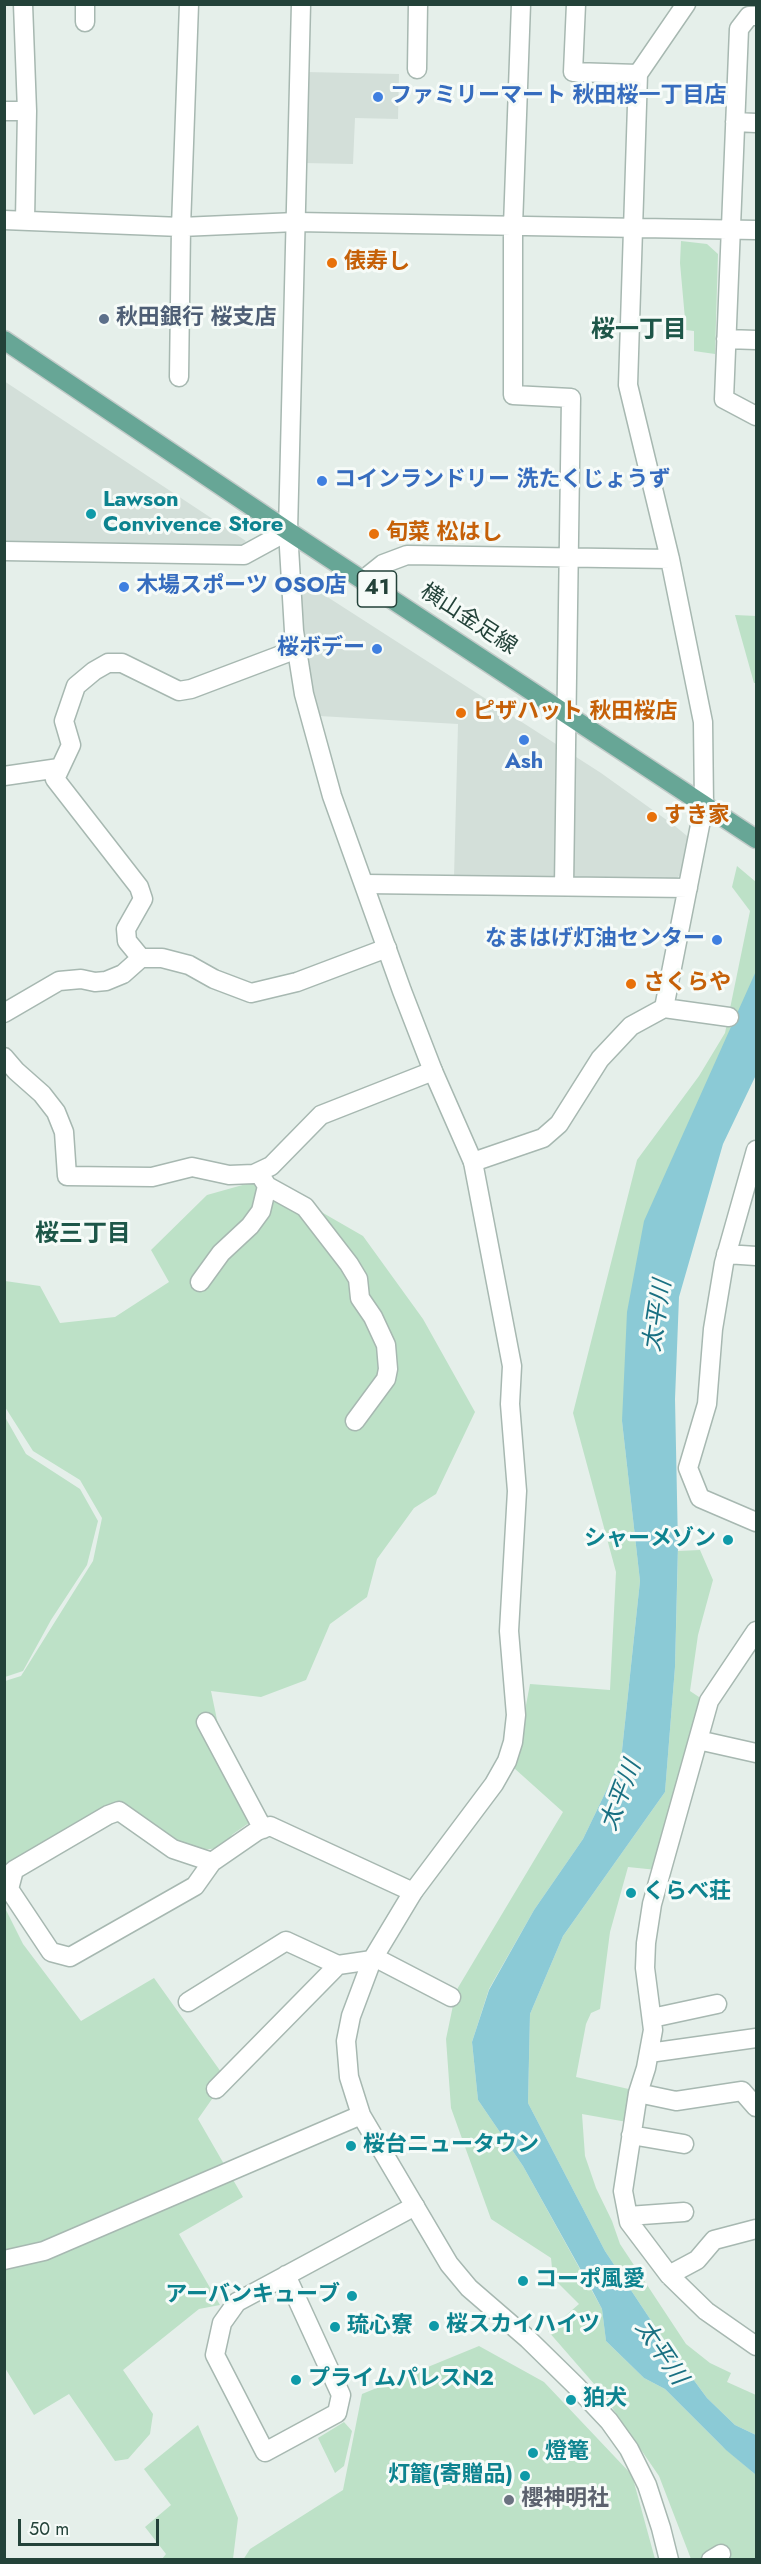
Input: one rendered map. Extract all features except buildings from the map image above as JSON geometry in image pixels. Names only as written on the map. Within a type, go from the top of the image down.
[{"type":"main road","name":"横山金足線","points":[[4,340],[288,531],[754,837]]},
{"type":"street","points":[[23,4],[27,111],[25,220]]},
{"type":"street","points":[[179,377],[181,227],[189,4]]},
{"type":"street","points":[[301,4],[288,531],[297,649],[304,694],[332,796],[433,1071],[473,1162],[512,1366],[510,1404],[517,1491],[508,1631],[516,1715],[513,1742],[507,1761],[494,1784],[413,1892],[373,1959],[351,2016],[346,2041],[349,2077],[361,2115],[449,2264],[469,2288],[528,2339],[609,2421],[629,2449],[647,2485],[669,2559]]},
{"type":"street","points":[[417,69],[418,4]]},
{"type":"street","points":[[521,4],[513,226],[513,394],[571,399],[564,886]]},
{"type":"street","points":[[576,4],[573,72],[638,74]]},
{"type":"street","points":[[664,1008],[704,805],[703,722],[670,559],[627,385],[638,74],[686,4]]},
{"type":"street","points":[[756,16],[749,16],[740,29],[724,399],[756,416]]},
{"type":"street","points":[[4,111],[27,111]]},
{"type":"street","points":[[735,122],[756,123]]},
{"type":"street","points":[[4,220],[181,227],[296,222],[756,230]]},
{"type":"street","points":[[726,339],[756,340]]},
{"type":"street","points":[[4,551],[244,555],[288,531]]},
{"type":"street","points":[[363,580],[383,564],[407,555],[670,559]]},
{"type":"street","points":[[141,958],[127,941],[126,929],[143,899],[139,887],[56,779],[71,745],[64,721],[76,686],[108,663],[122,663],[179,691],[191,689],[297,649]]},
{"type":"street","points":[[4,776],[59,768]]},
{"type":"street","points":[[365,884],[688,888]]},
{"type":"street","points":[[4,1013],[58,981],[81,979],[95,982],[106,981],[123,975],[141,958],[162,958],[189,964],[214,979],[251,993],[297,982],[387,948]]},
{"type":"street","points":[[473,1162],[543,1138],[559,1124],[600,1059],[631,1026],[664,1008],[729,1017]]},
{"type":"street","points":[[4,1056],[16,1071],[42,1094],[56,1112],[64,1132],[68,1176],[152,1177],[192,1167],[263,1179],[305,1208],[358,1279],[360,1298],[373,1317],[386,1345],[388,1369],[386,1378],[355,1421]]},
{"type":"street","points":[[200,1282],[221,1252],[250,1226],[261,1211],[263,1179],[271,1166],[321,1115],[433,1071]]},
{"type":"street","points":[[756,1150],[726,1254],[713,1329],[707,1404],[688,1468],[700,1498],[756,1522]]},
{"type":"street","points":[[726,1254],[756,1256]]},
{"type":"street","points":[[754,1642],[709,1701],[652,1904],[645,1968],[653,2030],[638,2093],[623,2191],[629,2222],[669,2275],[706,2311],[756,2346]]},
{"type":"street","points":[[206,1722],[263,1829]]},
{"type":"street","points":[[698,1740],[756,1753]]},
{"type":"street","points":[[212,1862],[173,1850],[119,1811],[108,1815],[14,1870],[9,1889],[51,1952],[70,1957],[195,1886],[212,1862],[270,1826],[413,1892]]},
{"type":"street","points":[[188,2002],[286,1941],[338,1965],[373,1959],[451,1997]]},
{"type":"street","points":[[216,2088],[338,1965]]},
{"type":"street","points":[[652,2018],[717,2004]]},
{"type":"street","points":[[649,2053],[756,2038]]},
{"type":"street","points":[[638,2093],[676,2101],[742,2091],[756,2107]]},
{"type":"street","points":[[4,2260],[44,2251],[361,2115]]},
{"type":"street","points":[[631,2134],[660,2142],[684,2144]]},
{"type":"street","points":[[286,2275],[341,2395],[337,2413],[265,2452],[215,2355],[222,2323],[237,2302],[286,2275],[415,2206]]},
{"type":"street","points":[[628,2216],[684,2212]]},
{"type":"street","points":[[669,2275],[697,2260],[714,2240],[756,2229]]},
{"type":"shaded area","points":[[306,72],[399,74],[398,119],[355,118],[353,164],[304,163]]},
{"type":"shaded area","points":[[4,381],[246,541],[241,547],[5,542]]},
{"type":"shaded area","points":[[301,580],[601,773],[675,826],[704,850],[677,878],[454,877],[458,724],[319,716],[302,649]]},
{"type":"green space","points":[[681,241],[707,244],[718,254],[715,354],[694,351],[694,331],[686,330],[680,263]]},
{"type":"green space","points":[[735,615],[756,616],[756,683],[754,683]]},
{"type":"green space","points":[[737,866],[756,882],[756,971],[622,1421],[640,1581],[621,1760],[583,1839],[534,1910],[489,1989],[472,2042],[478,2100],[523,2166],[602,2309],[606,2341],[644,2378],[665,2389],[722,2446],[756,2475],[756,2559],[691,2559],[659,2476],[602,2393],[548,2331],[579,2304],[553,2278],[551,2258],[491,2219],[451,2108],[446,2039],[456,1991],[563,1812],[514,1768],[530,1684],[610,1690],[616,1572],[573,1413],[637,1160],[699,1076],[725,1033],[750,911],[732,887]]},
{"type":"green space","points":[[264,1179],[363,1236],[423,1319],[475,1412],[436,1494],[414,1508],[377,1559],[367,1597],[330,1624],[306,1680],[261,1697],[211,1691],[222,1744],[259,1816],[233,1834],[221,1848],[187,1851],[113,1804],[16,1858],[5,1892],[5,1681],[21,1676],[93,1561],[102,1518],[80,1480],[33,1451],[5,1407],[5,1281],[40,1286],[60,1323],[115,1317],[169,1282],[151,1250],[207,1195]]},
{"type":"green space","points":[[5,1417],[26,1454],[80,1489],[98,1521],[87,1565],[51,1620],[23,1671],[5,1677]]},
{"type":"green space","points":[[700,1550],[713,1580],[698,1635],[690,1691],[699,1697],[702,1706],[657,1870],[628,1867],[610,1932],[600,2009],[591,2013],[586,2024],[576,2077],[633,2090],[627,2122],[582,2114],[585,2156],[596,2188],[620,2244],[686,2344],[710,2363],[731,2373],[727,2382],[756,2395],[756,2435],[735,2425],[707,2398],[662,2337],[605,2251],[528,2103],[530,2014],[563,1936],[665,1792],[675,1667],[678,1551]]},
{"type":"green space","points":[[4,1906],[23,1944],[81,2021],[154,1978],[226,2079],[198,2119],[243,2197],[179,2234],[220,2305],[199,2309],[123,2370],[153,2414],[150,2434],[128,2459],[115,2461],[69,2394],[34,2415],[5,2368]]},
{"type":"green space","points":[[479,2346],[544,2382],[632,2475],[655,2559],[243,2560],[250,2549],[343,2490],[362,2394]]},
{"type":"green space","points":[[344,2422],[352,2431],[344,2466],[335,2473],[318,2438]]},
{"type":"green space","points":[[198,2425],[238,2518],[233,2559],[162,2559],[166,2554],[145,2527],[171,2505],[144,2469]]},
{"type":"water","name":"太平川","points":[[756,971],[756,1075],[723,1144],[679,1297],[675,1399],[678,1546],[675,1667],[665,1792],[563,1936],[530,2014],[528,2103],[605,2251],[662,2337],[707,2398],[735,2425],[756,2435],[756,2475],[726,2450],[665,2389],[644,2378],[606,2341],[602,2309],[592,2290],[523,2166],[478,2100],[472,2042],[489,1990],[534,1910],[583,1839],[621,1760],[640,1581],[622,1421],[627,1312],[644,1221]]},
{"type":"place","name":"ファミリーマート 秋田桜一丁目店","points":[[378,97]]},
{"type":"place","name":"俵寿し","points":[[332,263]]},
{"type":"place","name":"秋田銀行 桜支店","points":[[104,319]]},
{"type":"place","name":"コインランドリー 洗たくじょうず","points":[[322,481]]},
{"type":"place","name":"Lawson Convivence Store","points":[[91,514]]},
{"type":"place","name":"旬菜 松はし","points":[[374,534]]},
{"type":"place","name":"木場スポーツ OSO店","points":[[124,587]]},
{"type":"place","name":"桜ボデー","points":[[377,649]]},
{"type":"place","name":"ピザハット 秋田桜店","points":[[461,713]]},
{"type":"place","name":"Ash","points":[[524,740]]},
{"type":"place","name":"すき家","points":[[652,817]]},
{"type":"place","name":"なまはげ灯油センター","points":[[717,940]]},
{"type":"place","name":"さくらや","points":[[631,984]]},
{"type":"place","name":"シャーメゾン","points":[[728,1540]]},
{"type":"place","name":"くらべ荘","points":[[631,1893]]},
{"type":"place","name":"桜台ニュータウン","points":[[351,2146]]},
{"type":"place","name":"コーポ風愛","points":[[523,2281]]},
{"type":"place","name":"アーバンキューブ","points":[[352,2296]]},
{"type":"place","name":"桜スカイハイツ","points":[[434,2326]]},
{"type":"place","name":"琉心寮","points":[[335,2327]]},
{"type":"place","name":"プライムパレスN2","points":[[296,2380]]},
{"type":"place","name":"狛犬","points":[[571,2400]]},
{"type":"place","name":"燈篭","points":[[533,2453]]},
{"type":"place","name":"灯籠(寄贈品)","points":[[525,2476]]},
{"type":"place","name":"櫻神明社","points":[[509,2500]]},
{"type":"district","name":"桜一丁目","points":[[639,331]]},
{"type":"district","name":"桜三丁目","points":[[83,1235]]}]
